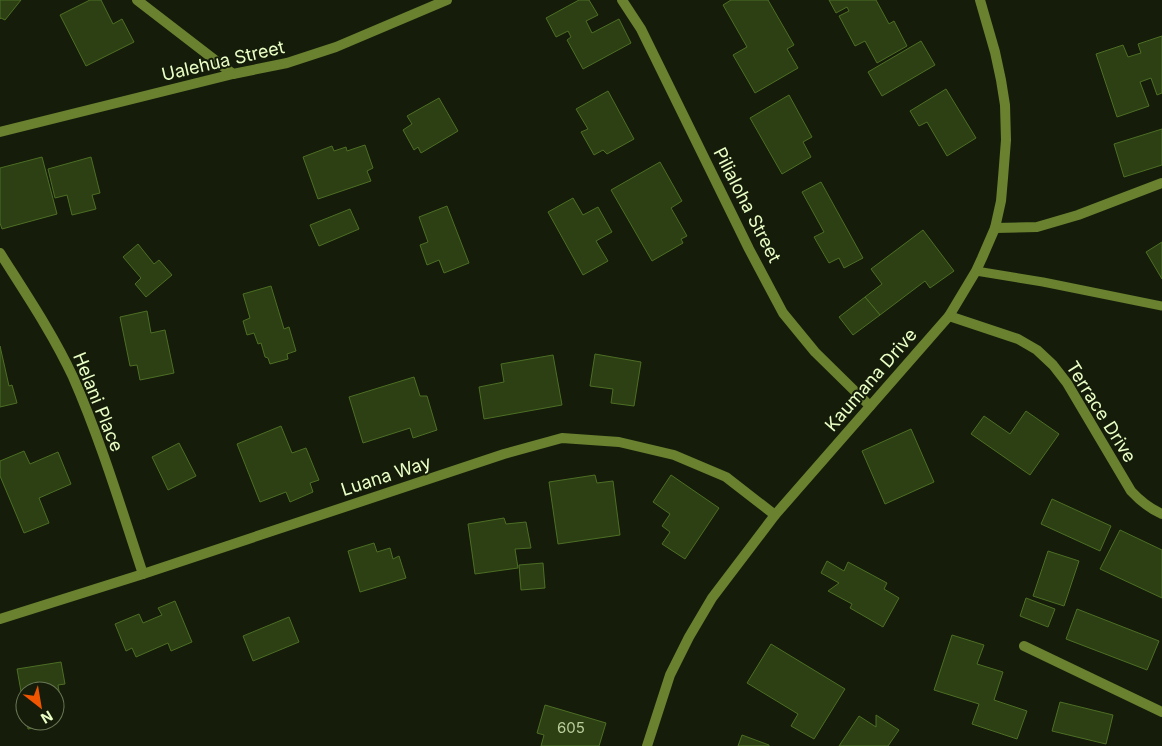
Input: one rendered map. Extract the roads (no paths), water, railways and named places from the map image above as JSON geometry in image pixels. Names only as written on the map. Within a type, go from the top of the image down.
[{"type":"street","points":[[137,0],[234,74]]},
{"type":"street","name":"Ualehua Street","points":[[0,132],[234,74],[287,63],[336,47],[447,0]]},
{"type":"street","name":"Pilialoha Street","points":[[622,0],[641,29],[749,249],[783,313],[815,352],[870,406]]},
{"type":"street","name":"Kaumana Drive","points":[[646,746],[670,675],[689,637],[712,598],[775,515],[949,316],[976,271],[995,228],[1003,178],[1006,140],[1005,106],[1001,80],[980,0]]},
{"type":"street","points":[[995,228],[1037,227],[1078,215],[1162,183]]},
{"type":"street","name":"Helani Place","points":[[0,253],[51,335],[72,376],[93,426],[143,574]]},
{"type":"street","name":"Terrace Drive","points":[[949,316],[1018,339],[1037,350],[1053,365],[1067,383],[1131,491],[1140,501],[1162,514]]},
{"type":"street","name":"Luana Way","points":[[0,619],[143,574],[495,457],[562,438],[619,442],[674,455],[726,477],[775,515]]},
{"type":"street","points":[[1024,646],[1162,712]]},
{"type":"lane","points":[[976,271],[1043,282],[1162,306]]}]
